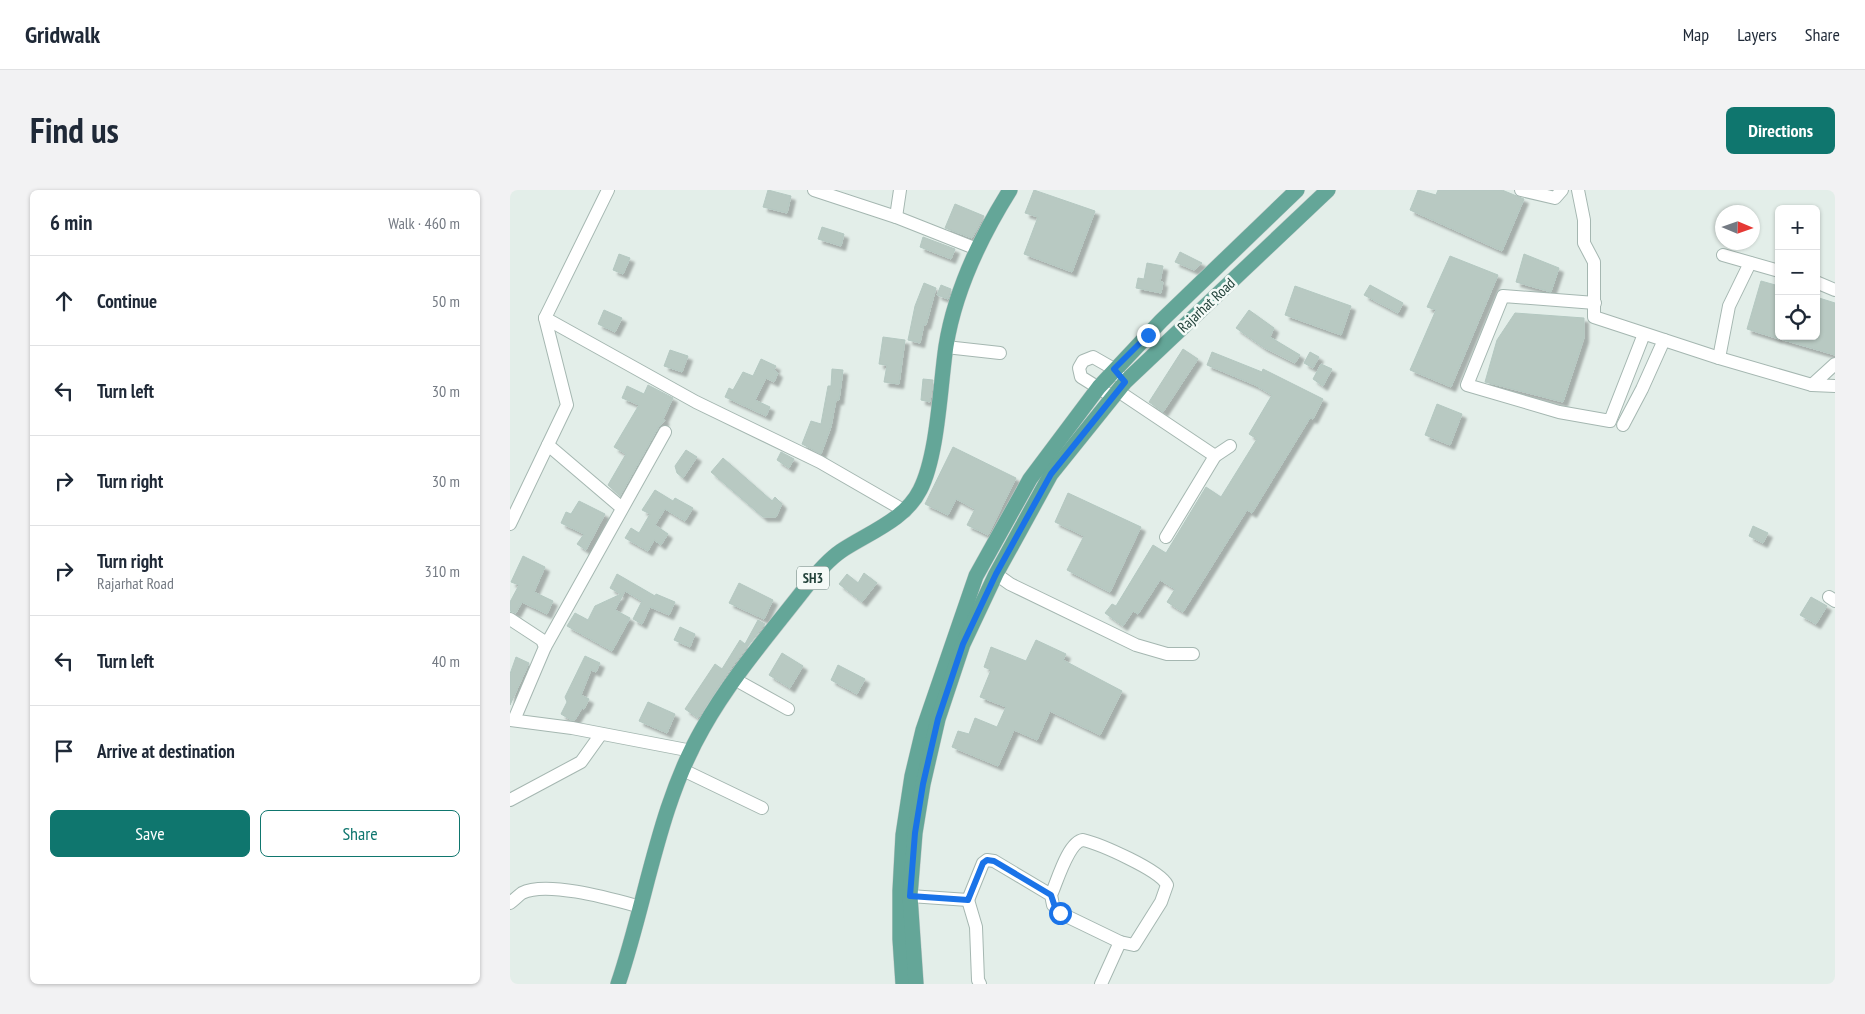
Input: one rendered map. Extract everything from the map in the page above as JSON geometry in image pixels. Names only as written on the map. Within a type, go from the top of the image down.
[{"type":"main road","name":"SH3","points":[[618,984],[662,830],[683,770],[703,728],[808,583],[839,553],[906,510],[920,490],[926,474],[946,347],[956,302],[977,249],[1010,190]]},
{"type":"main road","points":[[903,984],[899,912],[903,835],[912,776],[923,730],[976,576],[1030,479],[1099,387],[1114,369],[1297,190]]},
{"type":"main road","name":"Rajarhat Road","points":[[916,984],[910,896],[915,833],[938,719],[963,644],[996,574],[1051,474],[1119,390],[1328,190]]},
{"type":"street","points":[[510,524],[567,405],[545,318],[608,190]]},
{"type":"street","points":[[814,190],[896,217],[977,249]]},
{"type":"street","points":[[896,217],[900,190]]},
{"type":"street","points":[[1521,190],[1555,198],[1562,190]]},
{"type":"street","points":[[1578,190],[1584,220],[1584,244],[1594,262],[1594,317],[1719,358],[1812,385],[1835,386]]},
{"type":"street","points":[[1723,255],[1775,270]]},
{"type":"street","points":[[1719,358],[1728,306],[1750,263]]},
{"type":"street","points":[[1820,284],[1835,290]]},
{"type":"street","points":[[1595,303],[1503,296],[1467,385],[1559,412],[1610,421],[1644,334]]},
{"type":"street","points":[[545,318],[696,402],[820,462],[906,510]]},
{"type":"street","points":[[1623,425],[1642,390],[1664,340]]},
{"type":"street","points":[[946,347],[1000,353]]},
{"type":"street","points":[[1119,390],[1114,369],[1093,357],[1083,361],[1079,368],[1081,377],[1099,387],[1119,390],[1215,456]]},
{"type":"street","points":[[1812,385],[1835,364]]},
{"type":"street","points":[[664,432],[545,647],[512,720],[692,751]]},
{"type":"street","points":[[548,445],[622,508]]},
{"type":"street","points":[[1166,537],[1215,456],[1230,446]]},
{"type":"street","points":[[996,574],[1010,584],[1136,645],[1167,654],[1194,654]]},
{"type":"street","points":[[510,618],[542,640],[545,647]]},
{"type":"street","points":[[736,680],[788,709]]},
{"type":"street","points":[[510,800],[582,762],[601,734]]},
{"type":"street","points":[[683,770],[762,808]]},
{"type":"street","points":[[980,984],[978,980],[976,927],[968,900],[979,870],[987,860],[1002,865],[1051,895],[1056,910],[1060,913],[1120,942],[1134,945],[1138,942],[1167,885],[1161,878],[1145,868],[1089,841],[1078,841],[1067,856],[1051,895]]},
{"type":"street","points":[[510,903],[523,893],[546,890],[599,896],[641,907]]},
{"type":"street","points":[[910,896],[968,900]]},
{"type":"street","points":[[1101,984],[1120,942]]},
{"type":"building","points":[[768,190],[791,196],[787,213],[763,207]]},
{"type":"building","points":[[1034,190],[1095,211],[1072,272],[1024,254],[1038,217],[1025,213]]},
{"type":"building","points":[[1418,190],[1436,195],[1438,190],[1502,190],[1524,199],[1502,251],[1410,210]]},
{"type":"building","points":[[955,204],[984,216],[972,238],[945,228]]},
{"type":"building","points":[[822,227],[844,234],[841,246],[818,239]]},
{"type":"building","points":[[923,237],[955,249],[951,259],[920,247]]},
{"type":"building","points":[[1180,252],[1202,263],[1194,270],[1175,262]]},
{"type":"building","points":[[619,254],[630,258],[623,274],[613,270]]},
{"type":"building","points":[[1524,254],[1559,268],[1551,292],[1516,282]]},
{"type":"building","points":[[1450,256],[1498,275],[1451,387],[1410,370],[1436,310],[1427,307]]},
{"type":"building","points":[[1147,263],[1163,266],[1160,282],[1163,282],[1161,293],[1136,288],[1138,278],[1144,279]]},
{"type":"building","points":[[1761,281],[1775,285],[1775,338],[1747,329]]},
{"type":"building","points":[[924,283],[936,288],[920,343],[908,340],[915,306]]},
{"type":"building","points":[[941,285],[951,289],[948,299],[937,295]]},
{"type":"building","points":[[1370,285],[1403,303],[1398,313],[1364,295]]},
{"type":"building","points":[[1295,286],[1351,306],[1341,335],[1285,315]]},
{"type":"building","points":[[1820,298],[1835,303],[1835,355],[1783,340],[1820,340]]},
{"type":"building","points":[[604,310],[622,318],[615,332],[598,324]]},
{"type":"building","points":[[1249,310],[1274,328],[1270,337],[1300,355],[1295,363],[1263,347],[1236,328]]},
{"type":"building","points":[[1515,313],[1584,318],[1584,338],[1563,402],[1485,382],[1497,340]]},
{"type":"building","points":[[883,337],[905,340],[899,384],[884,382],[887,365],[879,364]]},
{"type":"building","points":[[1183,349],[1198,359],[1163,412],[1149,402]]},
{"type":"building","points":[[670,350],[688,356],[682,372],[664,366]]},
{"type":"building","points":[[1212,352],[1262,372],[1263,369],[1323,399],[1313,419],[1310,418],[1252,513],[1247,510],[1183,612],[1167,602],[1175,589],[1160,580],[1138,614],[1133,611],[1123,626],[1105,613],[1112,604],[1116,606],[1153,545],[1166,553],[1206,487],[1221,497],[1257,439],[1249,434],[1272,395],[1255,385],[1207,365]]},
{"type":"building","points":[[1310,352],[1319,357],[1313,368],[1304,363]]},
{"type":"building","points":[[761,359],[776,366],[774,370],[778,373],[774,382],[766,378],[755,400],[770,407],[766,416],[725,397],[729,388],[733,390],[743,372],[753,376]]},
{"type":"building","points":[[1321,364],[1332,369],[1323,386],[1313,379]]},
{"type":"building","points":[[832,369],[843,370],[839,400],[836,400],[831,427],[821,454],[802,444],[811,421],[821,424],[828,386],[831,386]]},
{"type":"building","points":[[923,379],[933,380],[930,402],[921,400]]},
{"type":"building","points":[[648,385],[673,398],[663,419],[665,420],[658,428],[620,496],[608,485],[626,454],[614,447],[639,405],[622,398],[627,386],[644,394]]},
{"type":"building","points":[[1437,404],[1462,414],[1450,445],[1425,435]]},
{"type":"building","points":[[953,447],[1016,478],[988,535],[967,525],[975,509],[956,499],[948,515],[925,504]]},
{"type":"building","points":[[686,450],[697,457],[683,478],[677,473],[675,466]]},
{"type":"building","points":[[781,452],[794,459],[789,468],[777,460]]},
{"type":"building","points":[[723,458],[772,501],[775,497],[782,504],[776,517],[763,517],[711,472]]},
{"type":"building","points":[[655,490],[673,501],[675,498],[693,508],[685,521],[665,509],[655,525],[668,534],[661,545],[654,540],[648,551],[625,538],[631,528],[639,533],[650,514],[642,510]]},
{"type":"building","points":[[1068,493],[1141,527],[1110,592],[1067,570],[1084,536],[1055,522]]},
{"type":"building","points":[[579,501],[605,514],[586,550],[577,544],[584,534],[561,523],[566,512],[571,514]]},
{"type":"building","points":[[1753,526],[1768,533],[1763,543],[1749,536]]},
{"type":"building","points":[[523,556],[545,567],[534,592],[553,601],[547,614],[522,602],[516,613],[510,611],[510,602],[519,585],[511,582]]},
{"type":"building","points":[[864,573],[877,583],[862,602],[839,584],[847,574],[858,583]]},
{"type":"building","points":[[617,574],[655,596],[656,594],[675,602],[669,615],[650,607],[642,624],[633,619],[642,601],[625,591],[615,610],[630,618],[612,651],[567,626],[575,613],[588,620],[595,606],[621,594],[610,588]]},
{"type":"building","points":[[739,583],[773,600],[764,619],[729,603]]},
{"type":"building","points":[[1811,597],[1827,606],[1816,624],[1800,615]]},
{"type":"building","points":[[758,620],[765,624],[731,668],[698,718],[685,709],[715,664],[722,669],[740,640],[745,644]]},
{"type":"building","points":[[680,627],[695,634],[690,647],[674,640]]},
{"type":"building","points":[[1036,640],[1066,654],[1063,660],[1122,691],[1100,735],[1050,711],[1037,740],[1014,730],[998,766],[952,747],[958,731],[969,734],[975,718],[997,727],[1006,707],[980,697],[991,670],[984,667],[991,647],[1026,661]]},
{"type":"building","points":[[782,653],[803,666],[790,688],[769,675]]},
{"type":"building","points":[[585,656],[600,663],[596,672],[591,670],[581,695],[589,699],[584,709],[582,708],[575,720],[571,720],[561,714],[567,702],[565,697]]},
{"type":"building","points":[[516,657],[529,663],[510,705],[510,674]]},
{"type":"building","points":[[838,665],[865,679],[857,694],[831,680]]},
{"type":"building","points":[[648,702],[675,714],[667,733],[639,721]]},
{"type":"route","points":[[1060,913],[1053,905],[1051,895],[1002,865],[987,860],[979,870],[968,900],[910,896],[915,833],[923,784],[938,719],[963,644],[996,574],[1051,474],[1125,382],[1114,369],[1148,335]]}]
